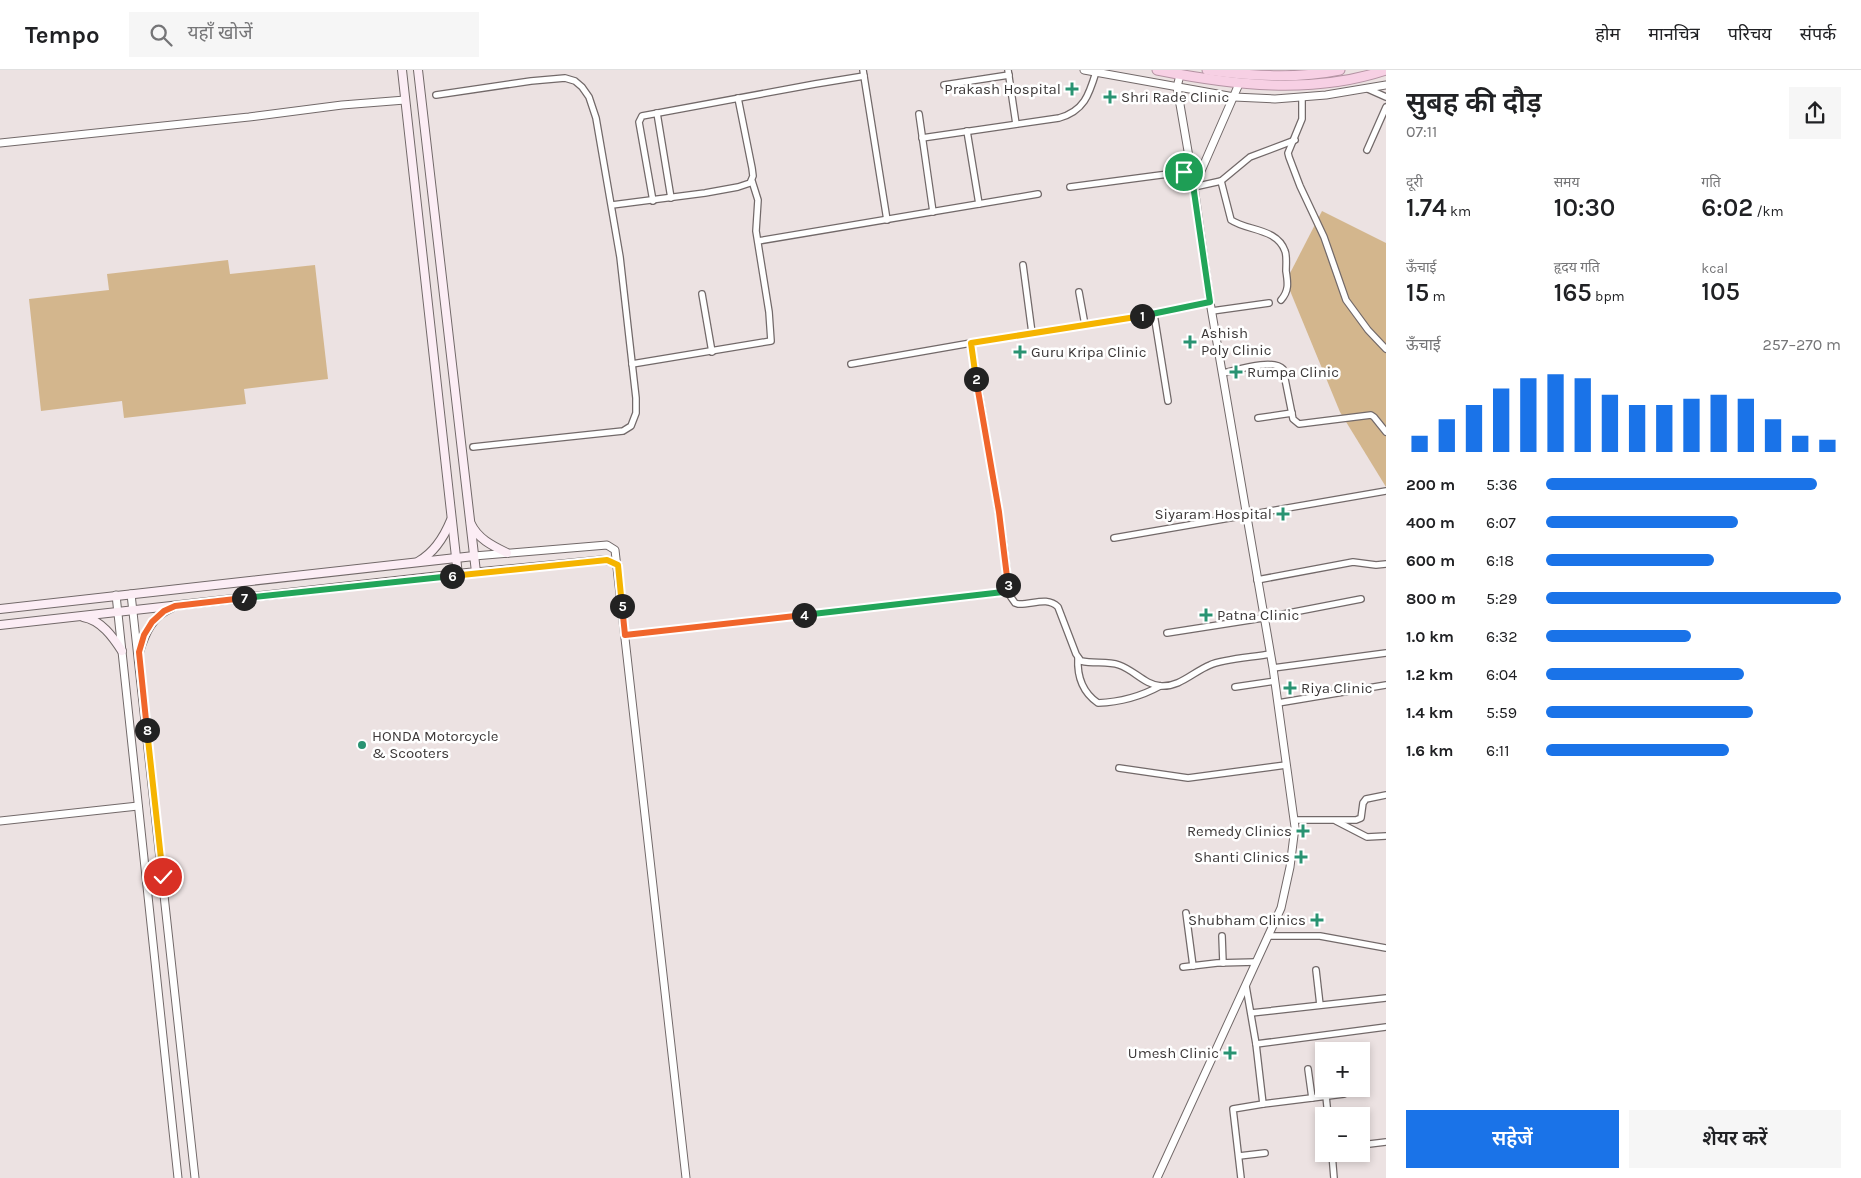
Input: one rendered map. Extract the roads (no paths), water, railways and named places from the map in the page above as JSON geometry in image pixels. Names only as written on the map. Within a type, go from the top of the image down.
[{"type":"highway","points":[[1157,70],[1239,84],[1274,86],[1333,82],[1386,70]]},
{"type":"highway","points":[[1207,70],[1243,75],[1276,76],[1333,71]]},
{"type":"main road","points":[[402,70],[458,575]]},
{"type":"main road","points":[[0,625],[476,572],[418,70]]},
{"type":"main road","points":[[445,456],[461,454]]},
{"type":"main road","points":[[415,563],[431,553],[445,535],[452,519]]},
{"type":"main road","points":[[469,520],[474,531],[485,541],[507,553]]},
{"type":"main road","points":[[0,609],[474,556]]},
{"type":"main road","points":[[139,652],[144,635],[152,622],[164,611],[175,606]]},
{"type":"main road","points":[[76,616],[97,622],[112,636],[122,651]]},
{"type":"street","points":[[1084,70],[1234,97],[1275,99],[1368,89],[1386,84]]},
{"type":"street","points":[[944,85],[1008,72],[1016,124]]},
{"type":"street","points":[[922,138],[1060,118],[1076,111],[1090,90],[1096,72]]},
{"type":"street","points":[[653,201],[639,122],[642,116],[863,73],[887,220]]},
{"type":"street","points":[[1157,1178],[1281,908],[1290,868],[1295,827],[1273,668],[1210,302],[1194,186],[1177,88],[1180,75]]},
{"type":"street","points":[[436,95],[565,78],[582,87],[589,97],[596,118],[620,257],[636,398],[636,413],[631,426],[622,431],[473,447]]},
{"type":"street","points":[[1194,186],[1239,84]]},
{"type":"street","points":[[1368,89],[1386,97]]},
{"type":"street","points":[[1302,97],[1302,119],[1295,140],[1288,153],[1289,157],[1300,186],[1324,237],[1346,300],[1368,330],[1386,349]]},
{"type":"street","points":[[632,364],[712,352],[762,343],[772,339],[755,222],[758,200],[752,181],[752,168],[738,98]]},
{"type":"street","points":[[0,143],[249,117],[342,105],[406,100]]},
{"type":"street","points":[[1367,150],[1386,106]]},
{"type":"street","points":[[656,113],[671,198]]},
{"type":"street","points":[[919,114],[933,212]]},
{"type":"street","points":[[967,131],[979,204]]},
{"type":"street","points":[[1194,186],[1221,182],[1250,158],[1295,140]]},
{"type":"street","points":[[1070,187],[1191,171]]},
{"type":"street","points":[[612,206],[738,187],[752,181]]},
{"type":"street","points":[[1221,182],[1231,220],[1239,226],[1257,229],[1272,236],[1285,251],[1288,282],[1287,293],[1281,300]]},
{"type":"street","points":[[758,241],[1038,194]]},
{"type":"street","points":[[1023,265],[1032,333]]},
{"type":"street","points":[[1079,292],[1085,325]]},
{"type":"street","points":[[702,294],[712,352]]},
{"type":"street","points":[[851,364],[1154,314],[1210,302]]},
{"type":"street","points":[[1212,311],[1269,303]]},
{"type":"street","points":[[1154,314],[1168,401]]},
{"type":"street","points":[[971,343],[1004,546],[1008,582],[1006,590],[1015,603],[1018,604],[1048,601],[1058,607],[1078,658],[1077,670],[1080,683],[1090,697],[1098,702],[1129,699],[1146,694],[1160,686]]},
{"type":"street","points":[[1223,373],[1269,364],[1280,366],[1283,369],[1293,419],[1299,424],[1370,415],[1374,416],[1386,432]]},
{"type":"street","points":[[1258,418],[1292,412]]},
{"type":"street","points":[[1114,538],[1386,492]]},
{"type":"street","points":[[474,556],[607,545],[615,550],[686,1178]]},
{"type":"street","points":[[476,572],[601,560],[610,561],[618,565]]},
{"type":"street","points":[[1258,580],[1353,562],[1376,565],[1386,564]]},
{"type":"street","points":[[625,635],[998,593],[1006,590]]},
{"type":"street","points":[[131,594],[139,652],[195,1178]]},
{"type":"street","points":[[116,595],[178,1178]]},
{"type":"street","points":[[1167,633],[1264,618],[1361,599]]},
{"type":"street","points":[[1273,668],[1386,653]]},
{"type":"street","points":[[1078,658],[1086,662],[1120,665],[1149,682],[1160,686],[1173,685],[1211,664],[1270,654]]},
{"type":"street","points":[[1234,687],[1274,681]]},
{"type":"street","points":[[1278,703],[1386,685]]},
{"type":"street","points":[[1119,768],[1188,778],[1286,765]]},
{"type":"street","points":[[1294,820],[1358,819],[1362,814],[1366,799],[1386,794]]},
{"type":"street","points":[[0,821],[138,806]]},
{"type":"street","points":[[1334,820],[1367,837],[1386,836]]},
{"type":"street","points":[[1186,913],[1193,966]]},
{"type":"street","points":[[1222,936],[1223,963]]},
{"type":"street","points":[[1268,936],[1320,936],[1386,948]]},
{"type":"street","points":[[1183,967],[1256,962]]},
{"type":"street","points":[[1316,970],[1320,1005]]},
{"type":"street","points":[[1246,986],[1256,1044],[1263,1104]]},
{"type":"street","points":[[1251,1013],[1386,998]]},
{"type":"street","points":[[1256,1044],[1386,1027]]},
{"type":"street","points":[[1308,1069],[1312,1098]]},
{"type":"street","points":[[1241,1178],[1233,1109],[1319,1097]]},
{"type":"street","points":[[1370,1144],[1386,1142]]},
{"type":"street","points":[[1239,1158],[1265,1154]]},
{"type":"street","points":[[1333,1162],[1334,1178]]},
{"type":"place","name":"Prakash Hospital","points":[[1072,89]]},
{"type":"place","name":"Shri Rade Clinic","points":[[1110,97]]},
{"type":"place","name":"Ashish Poly Clinic","points":[[1190,342]]},
{"type":"place","name":"Guru Kripa Clinic","points":[[1020,352]]},
{"type":"place","name":"Rumpa Clinic","points":[[1236,372]]},
{"type":"place","name":"Siyaram Hospital","points":[[1283,514]]},
{"type":"place","name":"Patna Clinic","points":[[1206,615]]},
{"type":"place","name":"Riya Clinic","points":[[1290,688]]},
{"type":"place","name":"HONDA Motorcycle & Scooters","points":[[362,745]]},
{"type":"place","name":"Remedy Clinics","points":[[1303,831]]},
{"type":"place","name":"Shanti Clinics","points":[[1301,857]]},
{"type":"place","name":"Shubham Clinics","points":[[1317,920]]},
{"type":"place","name":"Umesh Clinic","points":[[1230,1053]]}]
